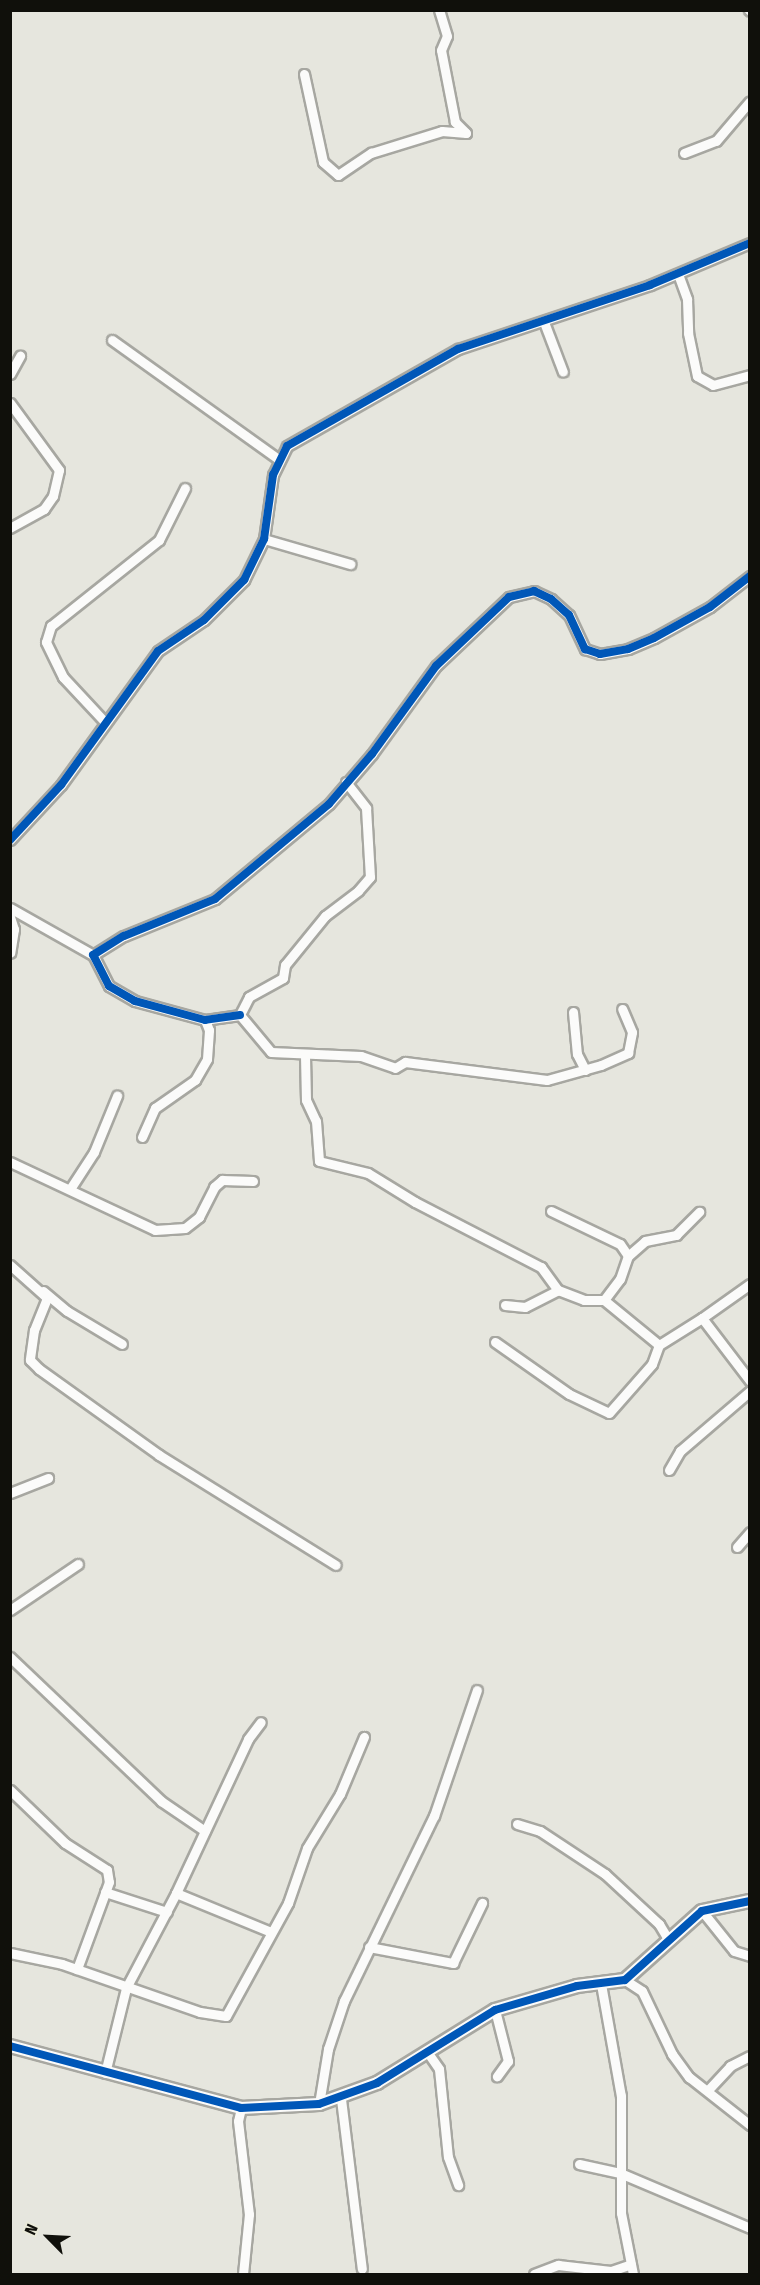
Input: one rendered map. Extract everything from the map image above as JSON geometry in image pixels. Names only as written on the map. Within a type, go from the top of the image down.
[{"type":"street","points":[[304,74],[323,162],[338,175],[371,153],[442,131],[466,133],[455,122],[441,50],[447,36],[438,10]]},
{"type":"street","points":[[684,153],[716,141],[750,101]]},
{"type":"street","points":[[10,840],[61,785],[104,721],[158,651],[204,620],[244,580],[264,539],[267,497],[278,459],[303,434],[458,349],[544,322],[678,274],[750,243]]},
{"type":"street","points":[[678,274],[687,299],[688,333],[697,376],[713,385],[750,375]]},
{"type":"street","points":[[544,322],[563,372]]},
{"type":"street","points":[[112,340],[278,459]]},
{"type":"street","points":[[10,374],[20,356]]},
{"type":"street","points":[[10,403],[59,470],[53,496],[44,509],[10,528]]},
{"type":"street","points":[[104,721],[63,677],[46,642],[51,626],[159,540],[185,488]]},
{"type":"street","points":[[264,539],[350,564]]},
{"type":"street","points":[[93,955],[124,936],[215,899],[329,804],[372,754],[436,666],[509,597],[534,591],[550,599],[569,615],[585,649],[600,654],[628,649],[654,638],[710,608],[750,576]]},
{"type":"street","points":[[240,1015],[249,997],[283,978],[285,965],[325,916],[358,891],[370,877],[366,808],[346,782]]},
{"type":"street","points":[[10,908],[93,955],[109,986],[135,1001],[205,1020],[224,1014],[240,1015],[271,1052],[305,1056],[361,1056],[395,1068],[405,1062],[547,1080],[585,1071],[628,1053],[632,1032],[622,1009]]},
{"type":"street","points":[[10,917],[14,929],[10,953]]},
{"type":"street","points":[[573,1012],[576,1054],[585,1071]]},
{"type":"street","points":[[142,1137],[155,1108],[195,1080],[207,1059],[209,1030],[205,1020]]},
{"type":"street","points":[[305,1056],[306,1100],[316,1122],[319,1161],[368,1173],[415,1202],[541,1267],[558,1290],[584,1299],[604,1300],[659,1345]]},
{"type":"street","points":[[70,1189],[94,1152],[117,1096]]},
{"type":"street","points":[[10,1162],[154,1230],[185,1228],[199,1217],[214,1187],[222,1180],[253,1181]]},
{"type":"street","points":[[551,1211],[620,1244],[628,1256]]},
{"type":"street","points":[[604,1300],[620,1279],[628,1256],[645,1241],[676,1235],[699,1212]]},
{"type":"street","points":[[10,1265],[67,1311],[122,1344]]},
{"type":"street","points":[[495,1342],[570,1394],[609,1413],[652,1364],[659,1345],[750,1284]]},
{"type":"street","points":[[38,1288],[47,1298],[34,1330],[30,1360],[39,1369],[62,1389],[159,1455],[336,1565]]},
{"type":"street","points":[[505,1305],[525,1307],[558,1290]]},
{"type":"street","points":[[702,1318],[750,1381]]},
{"type":"street","points":[[669,1470],[680,1451],[750,1391]]},
{"type":"street","points":[[10,1493],[48,1478]]},
{"type":"street","points":[[737,1547],[750,1532]]},
{"type":"street","points":[[10,1610],[78,1564]]},
{"type":"street","points":[[10,1657],[161,1802],[204,1831]]},
{"type":"street","points":[[319,2104],[328,2049],[369,1947],[434,1816],[477,1689]]},
{"type":"street","points":[[105,2073],[126,1988],[167,1912],[248,1739],[261,1722]]},
{"type":"street","points":[[10,1953],[77,1969],[126,1988],[219,2017],[226,2016],[288,1903],[307,1848],[340,1794],[364,1737]]},
{"type":"street","points":[[10,1790],[65,1843],[106,1870],[109,1882],[77,1969]]},
{"type":"street","points":[[517,1824],[540,1831],[605,1874],[658,1924],[668,1939]]},
{"type":"street","points":[[105,1892],[167,1912]]},
{"type":"street","points":[[176,1893],[271,1932]]},
{"type":"street","points":[[10,2046],[241,2108],[319,2104],[341,2099],[428,2053],[495,2010],[577,1986],[625,1980],[668,1939],[702,1911],[750,1901]]},
{"type":"street","points":[[369,1947],[453,1963],[482,1903]]},
{"type":"street","points":[[702,1911],[734,1951],[750,1956]]},
{"type":"street","points":[[625,1980],[642,1991],[672,2054],[689,2077],[750,2125]]},
{"type":"street","points":[[601,1984],[621,2096],[621,2213],[633,2274]]},
{"type":"street","points":[[495,2010],[508,2061],[497,2076]]},
{"type":"street","points":[[428,2053],[439,2070],[448,2157],[458,2185]]},
{"type":"street","points":[[708,2090],[730,2066],[750,2056]]},
{"type":"street","points":[[341,2099],[362,2269]]},
{"type":"street","points":[[241,2108],[238,2121],[249,2214],[243,2274]]},
{"type":"street","points":[[579,2163],[620,2173],[750,2228]]},
{"type":"street","points":[[534,2274],[558,2265],[611,2271],[631,2264]]},
{"type":"cycle path","points":[[10,840],[61,785],[158,651],[204,620],[244,580],[264,539],[273,475],[287,446],[458,349],[650,285],[750,243]]},
{"type":"cycle path","points":[[240,1015],[205,1020],[135,1001],[109,986],[93,955],[124,936],[215,899],[329,804],[372,754],[436,666],[509,597],[534,591],[551,599],[569,615],[585,649],[600,654],[628,649],[654,638],[710,607],[750,576]]},
{"type":"cycle path","points":[[10,2046],[241,2108],[319,2104],[377,2083],[495,2010],[577,1986],[625,1980],[702,1911],[750,1901]]}]
